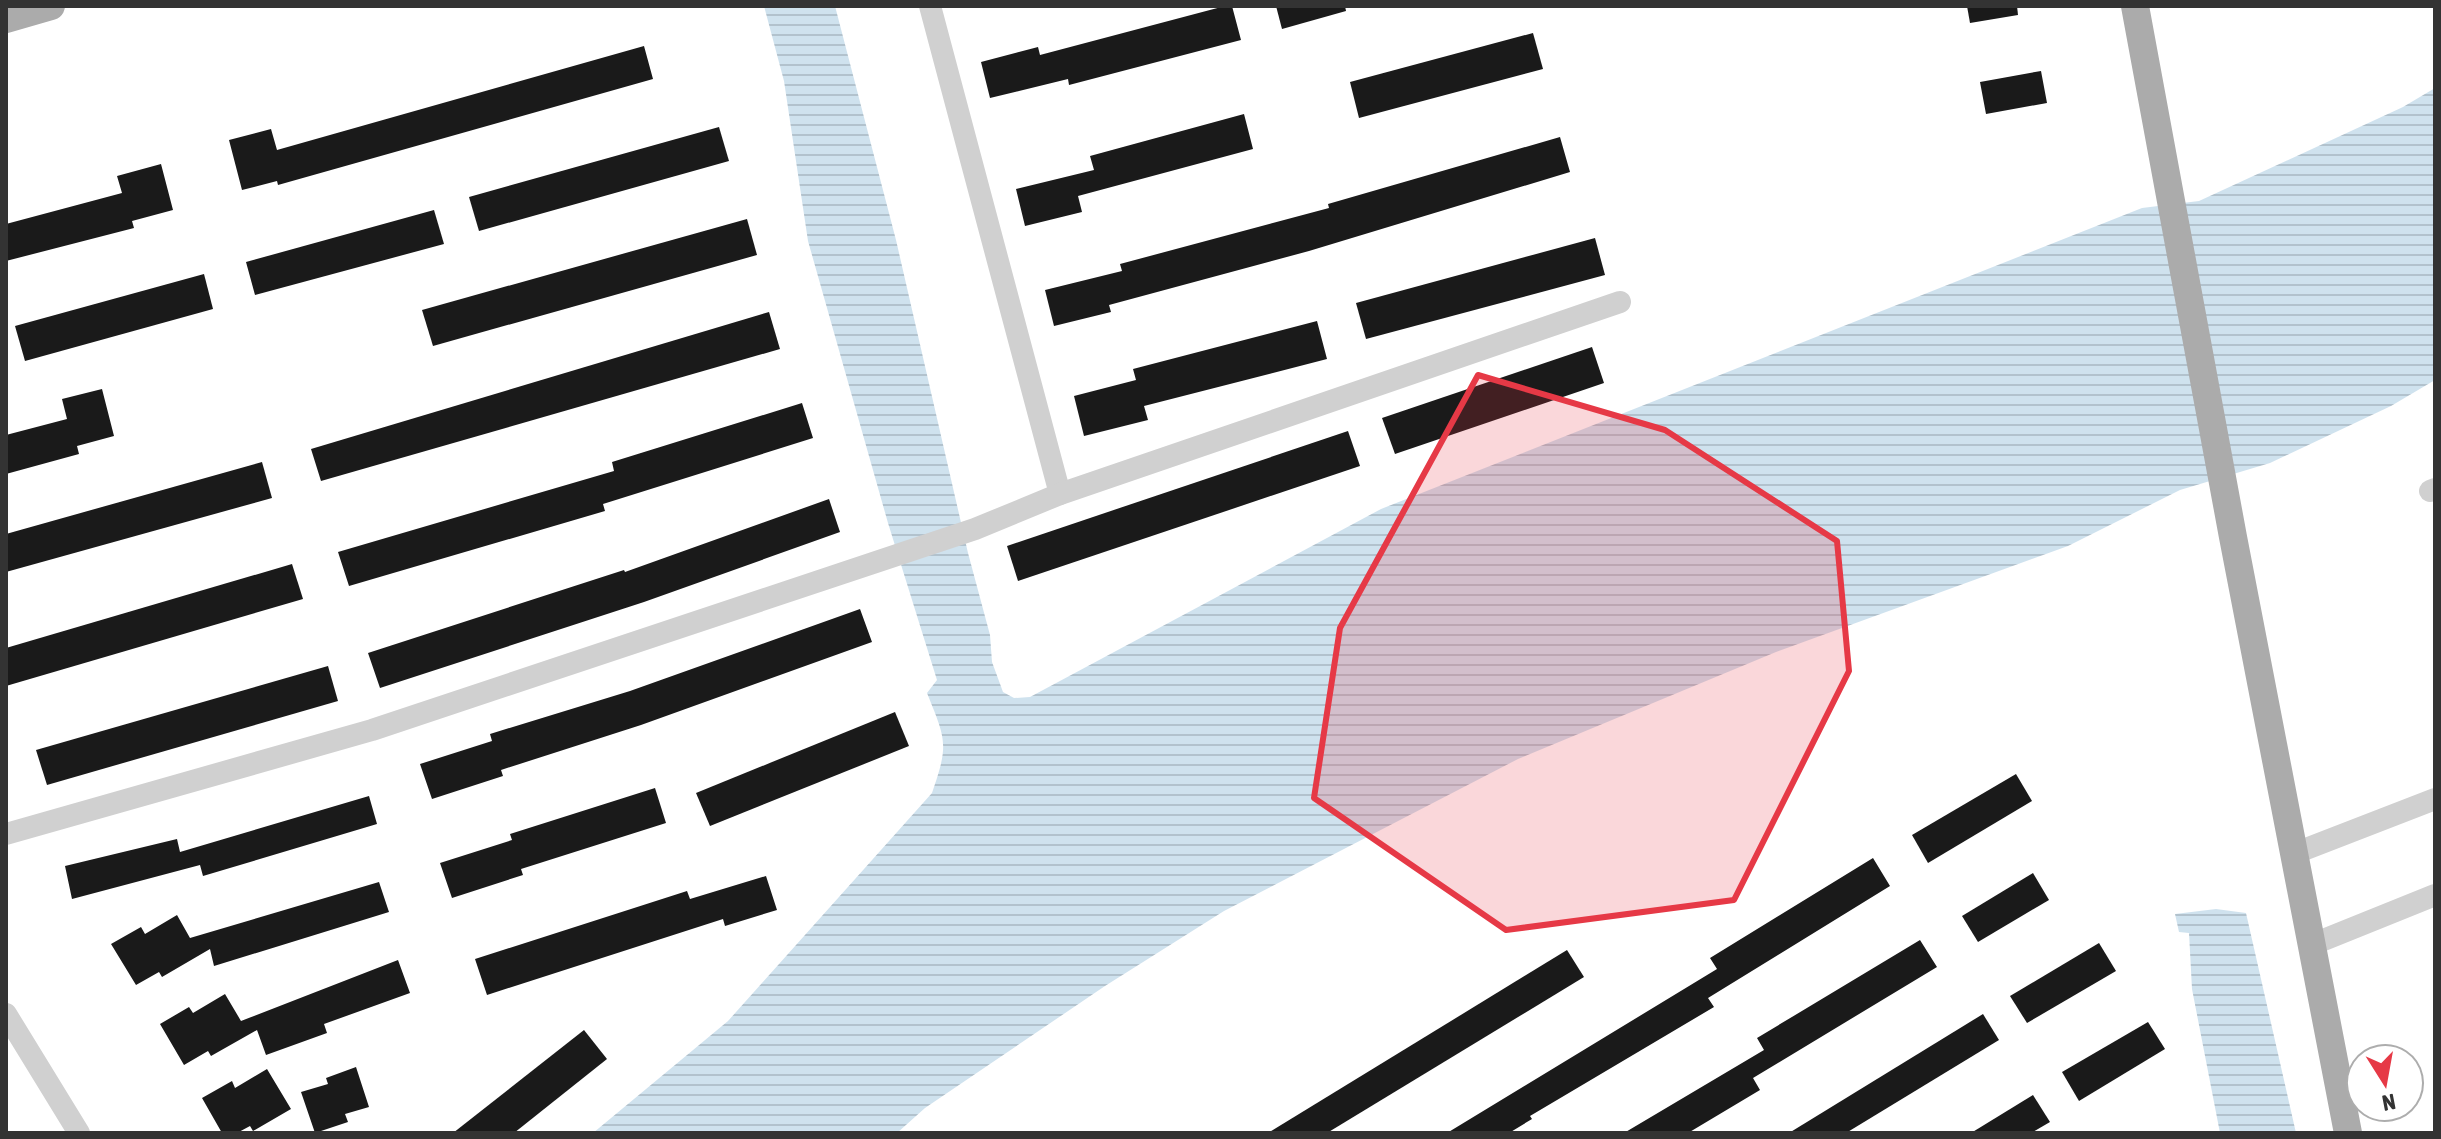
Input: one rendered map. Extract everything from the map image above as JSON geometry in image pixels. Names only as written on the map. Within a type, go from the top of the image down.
[{"type":"main road","points":[[6,19],[51,6]]},
{"type":"main road","points":[[2135,6],[2348,1133]]},
{"type":"street","points":[[930,6],[1060,494]]},
{"type":"street","points":[[6,834],[372,730],[975,529],[1060,494],[1620,302]]},
{"type":"street","points":[[2293,854],[2435,799]]},
{"type":"street","points":[[2311,945],[2435,895]]},
{"type":"street","points":[[6,1014],[79,1133]]},
{"type":"highlighted area","points":[[1478,375],[1665,430],[1837,541],[1849,671],[1734,900],[1506,930],[1314,798],[1340,628]]},
{"type":"water","points":[[764,6],[835,6],[896,240],[968,553],[990,635],[992,662],[1003,692],[1014,698],[1030,697],[1381,509],[2142,208],[2199,201],[2403,107],[2435,88],[2435,380],[2391,406],[2270,463],[2180,490],[2068,546],[1776,652],[1518,759],[1224,911],[1105,986],[925,1108],[897,1133],[593,1133],[728,1021],[932,793],[943,752],[941,732],[927,693],[937,680],[888,523],[808,241],[784,81]]},
{"type":"water","points":[[2216,909],[2246,913],[2296,1133],[2220,1133],[2192,989],[2189,933],[2179,932],[2175,914]]},
{"type":"building","points":[[1232,6],[1241,40],[1069,85],[1068,79],[990,98],[981,62],[1038,47],[1040,55]]},
{"type":"building","points":[[1276,6],[1345,6],[1346,11],[1282,29]]},
{"type":"building","points":[[1967,6],[2017,6],[2018,15],[1970,23]]},
{"type":"building","points":[[1533,33],[1543,69],[1359,118],[1350,82]]},
{"type":"building","points":[[644,46],[653,79],[278,185],[277,181],[242,190],[229,140],[271,129],[277,150]]},
{"type":"building","points":[[2041,71],[2047,103],[1986,114],[1980,82]]},
{"type":"building","points":[[1244,114],[1253,149],[1078,196],[1082,212],[1025,226],[1016,189],[1094,170],[1090,156]]},
{"type":"building","points":[[719,127],[729,161],[479,231],[469,197]]},
{"type":"building","points":[[1560,137],[1570,172],[1309,251],[1109,305],[1111,312],[1054,326],[1045,290],[1122,271],[1120,264],[1329,208],[1328,204]]},
{"type":"building","points":[[161,164],[173,210],[132,221],[134,228],[6,261],[6,224],[122,193],[117,176]]},
{"type":"building","points":[[434,210],[444,244],[255,295],[246,262]]},
{"type":"building","points":[[747,219],[757,255],[433,346],[422,310]]},
{"type":"building","points":[[1595,238],[1605,275],[1366,339],[1356,303]]},
{"type":"building","points":[[204,274],[213,309],[25,361],[15,326]]},
{"type":"building","points":[[769,312],[780,349],[321,481],[311,449]]},
{"type":"building","points":[[1317,321],[1327,359],[1144,406],[1148,420],[1084,436],[1074,396],[1136,380],[1133,369]]},
{"type":"building","points":[[1592,347],[1604,383],[1395,454],[1382,418]]},
{"type":"building","points":[[102,389],[114,436],[77,446],[79,454],[6,474],[6,435],[67,419],[62,399]]},
{"type":"building","points":[[802,403],[813,438],[603,504],[605,511],[349,586],[338,552],[614,471],[612,462]]},
{"type":"building","points":[[1348,431],[1360,466],[1018,581],[1007,546]]},
{"type":"building","points":[[262,462],[272,498],[6,572],[6,534]]},
{"type":"building","points":[[829,499],[840,532],[644,602],[380,688],[368,653],[625,572]]},
{"type":"building","points":[[292,564],[303,599],[6,686],[6,648]]},
{"type":"building","points":[[860,609],[872,642],[641,725],[501,770],[503,776],[432,799],[420,764],[492,741],[490,734],[630,691]]},
{"type":"building","points":[[328,666],[338,701],[47,785],[36,750]]},
{"type":"building","points":[[895,712],[909,746],[710,826],[696,793]]},
{"type":"building","points":[[2016,774],[2032,801],[1928,863],[1912,835]]},
{"type":"building","points":[[655,788],[666,823],[521,869],[523,875],[452,898],[440,863],[512,840],[510,834]]},
{"type":"building","points":[[369,796],[377,824],[203,876],[200,865],[72,899],[65,866],[177,839],[180,852]]},
{"type":"building","points":[[1873,858],[1890,886],[1708,998],[1714,1007],[1530,1116],[1532,1119],[1509,1133],[1447,1133],[1717,969],[1710,958]]},
{"type":"building","points":[[2033,873],[2049,900],[1978,942],[1962,916]]},
{"type":"building","points":[[766,876],[777,910],[725,926],[723,919],[487,995],[475,959],[687,891],[690,899]]},
{"type":"building","points":[[379,882],[389,912],[214,966],[210,949],[162,977],[159,972],[136,985],[111,944],[141,927],[145,934],[177,915],[190,938]]},
{"type":"building","points":[[1920,940],[1937,967],[1753,1078],[1760,1090],[1688,1133],[1624,1133],[1764,1050],[1757,1038]]},
{"type":"building","points":[[2099,943],[2116,971],[2027,1023],[2010,996]]},
{"type":"building","points":[[1567,950],[1584,977],[1327,1133],[1268,1133]]},
{"type":"building","points":[[398,960],[410,993],[324,1024],[327,1033],[266,1055],[257,1030],[211,1056],[208,1051],[184,1065],[160,1024],[189,1007],[193,1013],[225,994],[241,1021]]},
{"type":"building","points":[[1983,1014],[1999,1040],[1846,1133],[1789,1133]]},
{"type":"building","points":[[2148,1022],[2165,1049],[2079,1101],[2062,1072]]},
{"type":"building","points":[[584,1030],[607,1059],[514,1133],[453,1133]]},
{"type":"building","points":[[356,1067],[369,1107],[345,1114],[348,1122],[315,1133],[301,1092],[328,1084],[326,1078]]},
{"type":"building","points":[[267,1069],[291,1109],[253,1131],[250,1126],[237,1133],[222,1133],[202,1098],[232,1081],[235,1088]]},
{"type":"building","points":[[2033,1095],[2050,1122],[2031,1133],[1971,1133]]}]
